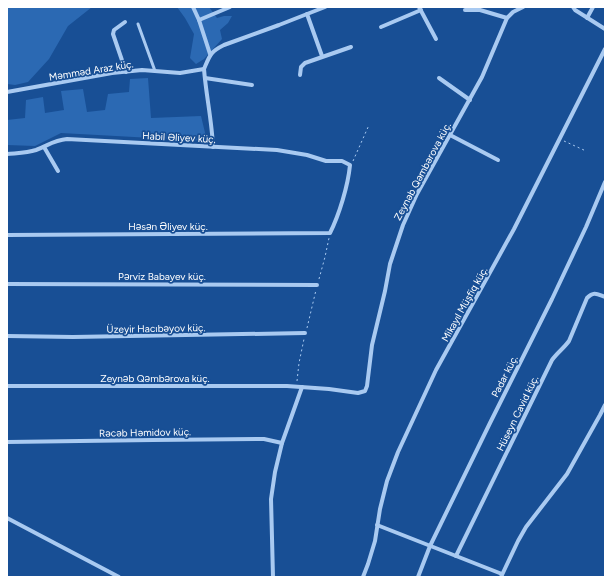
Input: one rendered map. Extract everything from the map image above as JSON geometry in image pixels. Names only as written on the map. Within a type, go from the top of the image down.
[{"type":"street","points":[[193,7],[199,20],[210,54]]},
{"type":"street","points":[[199,20],[230,7]]},
{"type":"street","points":[[213,147],[213,133],[204,69],[210,54],[217,48],[224,45],[279,26],[325,7]]},
{"type":"street","points":[[465,10],[480,10],[507,18],[513,12],[523,7]]},
{"type":"street","points":[[573,7],[575,10],[605,30]]},
{"type":"street","points":[[587,18],[594,7]]},
{"type":"street","points":[[381,27],[420,8],[436,39]]},
{"type":"street","points":[[307,14],[322,56]]},
{"type":"street","name":"Zeynəb Qəmbərova küç.","points":[[7,386],[296,386],[358,393],[365,391],[367,386],[372,345],[393,253],[403,225],[417,194],[482,77],[507,18]]},
{"type":"street","points":[[125,22],[114,30],[113,34],[126,72]]},
{"type":"street","points":[[300,75],[301,66],[305,62],[351,48]]},
{"type":"street","name":"Mikayıl Müşfiq küç.","points":[[363,577],[375,541],[380,509],[387,481],[398,452],[436,370],[514,230],[605,49]]},
{"type":"street","name":"Məmməd Araz küç.","points":[[7,92],[112,73],[142,70],[180,73],[204,69]]},
{"type":"street","points":[[205,78],[252,85]]},
{"type":"street","points":[[439,78],[470,100]]},
{"type":"street","points":[[450,135],[498,160]]},
{"type":"street","name":"Habil Əliyev küç.","points":[[7,154],[28,152],[55,141],[67,138],[277,150],[326,161],[342,161],[350,165]]},
{"type":"street","points":[[44,146],[58,171]]},
{"type":"street","points":[[330,233],[349,179],[350,165]]},
{"type":"street","name":"Padar küç.","points":[[418,577],[430,546],[552,299],[586,227],[605,182]]},
{"type":"street","name":"Həsən Əliyev küç.","points":[[7,235],[330,233]]},
{"type":"street","name":"Pərviz Babayev küç.","points":[[7,284],[317,285]]},
{"type":"street","name":"Hüseyn Cavid küç.","points":[[456,556],[552,360],[569,341],[587,298],[590,294],[595,293],[605,297]]},
{"type":"street","name":"Üzeyir Hacıbəyov küç.","points":[[7,336],[305,333]]},
{"type":"street","points":[[273,577],[271,499],[275,472],[282,443],[302,387]]},
{"type":"street","points":[[377,525],[502,575],[526,527],[567,474],[605,405]]},
{"type":"street","name":"Rəcəb Həmidov küç.","points":[[7,442],[264,439],[282,443]]},
{"type":"street","points":[[7,518],[119,577]]},
{"type":"lane","points":[[138,24],[155,71]]},
{"type":"path","points":[[350,165],[369,125]]},
{"type":"path","points":[[560,139],[586,150]]},
{"type":"path","points":[[296,386],[305,333],[330,233]]},
{"type":"shaded area","points":[[7,7],[92,7],[68,26],[49,59],[28,82],[15,85],[7,84]]},
{"type":"shaded area","points":[[177,7],[209,7],[217,18],[232,16],[228,23],[220,30],[222,39],[204,59],[196,64],[190,58],[194,34]]},
{"type":"shaded area","points":[[148,78],[151,118],[201,116],[207,141],[61,133],[35,146],[7,145],[7,120],[25,118],[26,100],[43,97],[45,113],[64,110],[61,91],[83,89],[87,112],[105,110],[108,94],[129,92],[130,79]]}]
